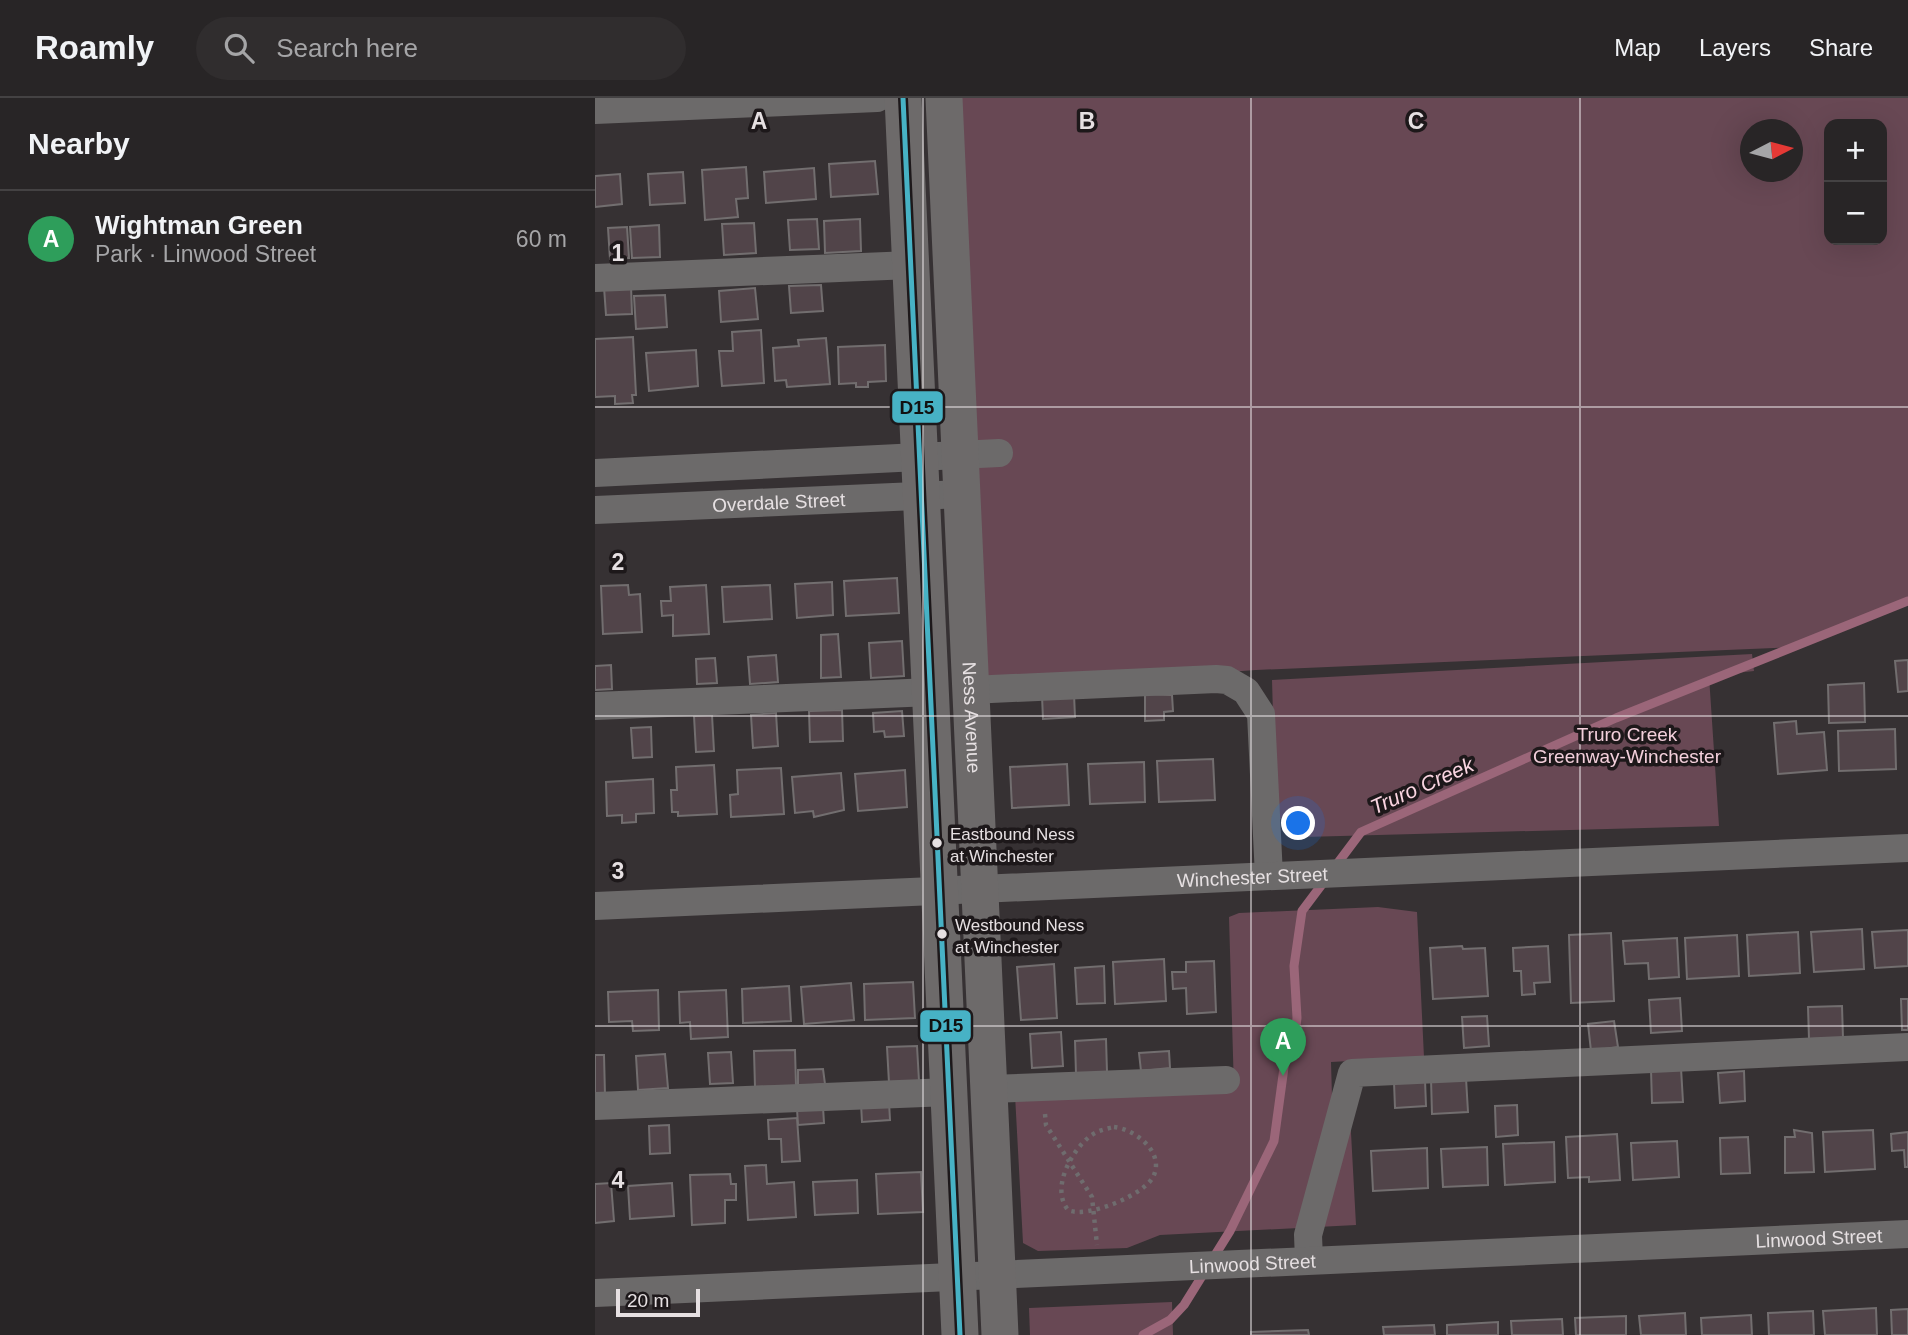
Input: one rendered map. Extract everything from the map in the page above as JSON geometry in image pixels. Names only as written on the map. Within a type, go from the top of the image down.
[{"type":"main road","name":"Ness Avenue","points":[[903,98],[960,1335]]},
{"type":"main road","name":"Ness Avenue","points":[[944,98],[1000,1335]]},
{"type":"street","points":[[595,110],[877,98]]},
{"type":"street","points":[[595,278],[911,265]]},
{"type":"street","name":"Overdale Street","points":[[595,473],[999,453]]},
{"type":"street","name":"Overdale Street","points":[[595,510],[963,494]]},
{"type":"street","points":[[970,690],[1216,679],[1237,684],[1254,700],[1264,731],[1280,875]]},
{"type":"street","points":[[595,706],[932,692]]},
{"type":"street","name":"Winchester Street","points":[[595,906],[1908,848]]},
{"type":"street","points":[[1302,1261],[1352,1073],[1908,1047]]},
{"type":"street","points":[[989,1089],[1226,1080]]},
{"type":"street","points":[[595,1106],[949,1092]]},
{"type":"street","name":"Linwood Street","points":[[595,1293],[1908,1234]]},
{"type":"path","points":[[1042,1086],[1046,1125],[1092,1197],[1098,1253]]},
{"type":"path","points":[[1114,1126],[1138,1135],[1152,1154],[1156,1169],[1150,1181],[1094,1212],[1075,1214],[1064,1205],[1060,1185],[1070,1163],[1088,1137],[1114,1126]]},
{"type":"green space","points":[[944,98],[1908,98],[1908,601],[1795,647],[1256,670],[970,690]]},
{"type":"green space","name":"Truro Creek Greenway-Winchester","points":[[1752,654],[1754,671],[1709,676],[1719,826],[1304,837],[1302,821],[1276,819],[1272,680]]},
{"type":"green space","points":[[1378,907],[1417,912],[1424,1057],[1331,1062],[1332,1097],[1349,1096],[1356,1225],[1160,1235],[1127,1248],[1038,1251],[1023,1243],[1015,1095],[1234,1090],[1229,917],[1239,913]]},
{"type":"green space","points":[[1172,1302],[1173,1335],[1030,1335],[1029,1308]]},
{"type":"building","points":[[875,161],[878,194],[831,197],[829,164]]},
{"type":"building","points":[[746,167],[748,198],[736,199],[738,217],[705,220],[702,170]]},
{"type":"building","points":[[814,168],[816,199],[766,203],[764,172]]},
{"type":"building","points":[[683,172],[685,203],[650,205],[648,174]]},
{"type":"building","points":[[620,174],[622,204],[595,207],[595,176]]},
{"type":"building","points":[[817,219],[819,249],[790,250],[788,220]]},
{"type":"building","points":[[860,219],[861,251],[825,253],[824,221]]},
{"type":"building","points":[[754,223],[756,253],[724,255],[722,224]]},
{"type":"building","points":[[659,225],[660,257],[632,258],[630,227]]},
{"type":"building","points":[[627,227],[629,258],[610,259],[608,228]]},
{"type":"building","points":[[821,285],[823,311],[791,313],[789,286]]},
{"type":"building","points":[[631,286],[632,314],[606,315],[604,287]]},
{"type":"building","points":[[755,288],[758,319],[721,322],[719,291]]},
{"type":"building","points":[[665,295],[667,327],[636,329],[634,296]]},
{"type":"building","points":[[761,330],[764,383],[722,386],[719,351],[733,351],[732,332]]},
{"type":"building","points":[[633,337],[636,395],[632,395],[633,403],[615,404],[615,396],[595,397],[595,339]]},
{"type":"building","points":[[826,338],[830,384],[787,387],[786,380],[775,381],[773,348],[799,346],[798,340]]},
{"type":"building","points":[[885,345],[886,381],[868,382],[868,387],[856,387],[856,383],[839,384],[838,347]]},
{"type":"building","points":[[696,350],[698,386],[649,391],[646,353]]},
{"type":"building","points":[[897,578],[899,613],[846,616],[844,581]]},
{"type":"building","points":[[832,582],[833,615],[797,618],[795,584]]},
{"type":"building","points":[[628,585],[629,595],[640,594],[642,632],[603,634],[601,586]]},
{"type":"building","points":[[706,585],[709,634],[673,636],[673,615],[662,616],[661,601],[671,601],[670,587]]},
{"type":"building","points":[[770,585],[772,619],[724,622],[722,587]]},
{"type":"building","points":[[838,634],[841,677],[821,678],[821,635]]},
{"type":"building","points":[[902,641],[904,676],[871,678],[869,643]]},
{"type":"building","points":[[776,655],[778,682],[750,684],[748,657]]},
{"type":"building","points":[[715,658],[717,683],[697,684],[696,659]]},
{"type":"building","points":[[1908,660],[1908,691],[1898,692],[1895,661]]},
{"type":"building","points":[[611,665],[612,689],[595,690],[595,666]]},
{"type":"building","points":[[1864,683],[1865,722],[1829,723],[1828,685]]},
{"type":"building","points":[[1074,694],[1075,717],[1043,719],[1042,696]]},
{"type":"building","points":[[1145,694],[1172,695],[1173,711],[1164,712],[1164,720],[1145,721]]},
{"type":"building","points":[[842,710],[843,741],[810,742],[809,711]]},
{"type":"building","points":[[902,711],[904,736],[885,737],[884,731],[874,732],[873,713]]},
{"type":"building","points":[[776,713],[778,746],[753,748],[751,715]]},
{"type":"building","points":[[712,715],[714,751],[696,752],[694,716]]},
{"type":"building","points":[[1796,721],[1797,734],[1824,732],[1827,770],[1778,774],[1774,723]]},
{"type":"building","points":[[651,727],[652,757],[633,758],[631,728]]},
{"type":"building","points":[[1895,729],[1896,769],[1839,771],[1838,731]]},
{"type":"building","points":[[1213,759],[1215,800],[1159,802],[1157,761]]},
{"type":"building","points":[[1144,762],[1145,802],[1090,804],[1088,764]]},
{"type":"building","points":[[1067,764],[1069,805],[1012,808],[1010,767]]},
{"type":"building","points":[[714,765],[717,814],[678,816],[678,812],[672,812],[671,790],[677,790],[676,767]]},
{"type":"building","points":[[781,768],[784,814],[731,817],[730,795],[738,794],[737,770]]},
{"type":"building","points":[[905,770],[907,807],[858,811],[855,774]]},
{"type":"building","points":[[841,773],[844,810],[814,817],[813,811],[795,813],[792,777]]},
{"type":"building","points":[[653,779],[654,813],[636,814],[636,822],[622,823],[622,815],[607,816],[606,782]]},
{"type":"building","points":[[1862,929],[1864,969],[1814,972],[1811,932]]},
{"type":"building","points":[[1908,930],[1908,966],[1875,968],[1872,932]]},
{"type":"building","points":[[1798,932],[1800,973],[1749,976],[1747,935]]},
{"type":"building","points":[[1611,933],[1614,1001],[1571,1003],[1569,935]]},
{"type":"building","points":[[1737,935],[1739,976],[1687,979],[1685,938]]},
{"type":"building","points":[[1677,938],[1679,977],[1649,979],[1648,963],[1625,964],[1623,941]]},
{"type":"building","points":[[1462,946],[1463,949],[1485,948],[1488,996],[1433,999],[1430,948]]},
{"type":"building","points":[[1548,946],[1550,982],[1534,983],[1535,994],[1522,995],[1521,971],[1514,971],[1513,948]]},
{"type":"building","points":[[1164,959],[1166,1001],[1115,1004],[1113,962]]},
{"type":"building","points":[[1214,961],[1216,1012],[1187,1014],[1186,988],[1173,989],[1172,972],[1186,972],[1186,962]]},
{"type":"building","points":[[1054,964],[1057,1018],[1021,1020],[1017,967]]},
{"type":"building","points":[[1104,966],[1105,1003],[1077,1004],[1075,968]]},
{"type":"building","points":[[913,982],[915,1018],[865,1020],[864,984]]},
{"type":"building","points":[[851,983],[854,1020],[804,1024],[801,987]]},
{"type":"building","points":[[789,986],[791,1021],[743,1023],[742,989]]},
{"type":"building","points":[[658,990],[659,1030],[633,1031],[632,1021],[609,1022],[608,992]]},
{"type":"building","points":[[726,990],[728,1037],[691,1039],[690,1022],[680,1023],[679,992]]},
{"type":"building","points":[[1680,998],[1682,1031],[1651,1033],[1649,1000]]},
{"type":"building","points":[[1901,999],[1908,999],[1908,1030],[1902,1030]]},
{"type":"building","points":[[1842,1006],[1843,1038],[1809,1039],[1808,1007]]},
{"type":"building","points":[[1487,1016],[1489,1046],[1464,1048],[1462,1017]]},
{"type":"building","points":[[1614,1021],[1618,1047],[1591,1051],[1588,1024]]},
{"type":"building","points":[[1061,1032],[1063,1066],[1032,1068],[1030,1034]]},
{"type":"building","points":[[1106,1039],[1107,1072],[1076,1074],[1075,1041]]},
{"type":"building","points":[[917,1046],[919,1081],[889,1083],[887,1047]]},
{"type":"building","points":[[795,1050],[796,1086],[755,1087],[754,1051]]},
{"type":"building","points":[[1169,1051],[1170,1068],[1141,1071],[1139,1053]]},
{"type":"building","points":[[731,1052],[733,1083],[710,1084],[708,1053]]},
{"type":"building","points":[[665,1054],[668,1088],[638,1090],[636,1056]]},
{"type":"building","points":[[595,1055],[604,1055],[605,1095],[595,1095]]},
{"type":"building","points":[[1681,1068],[1683,1102],[1652,1103],[1651,1070]]},
{"type":"building","points":[[823,1069],[825,1084],[798,1086],[798,1070]]},
{"type":"building","points":[[1744,1071],[1745,1101],[1720,1103],[1718,1073]]},
{"type":"building","points":[[1466,1078],[1468,1112],[1432,1114],[1431,1079]]},
{"type":"building","points":[[1425,1080],[1426,1106],[1395,1108],[1394,1082]]},
{"type":"building","points":[[889,1102],[890,1120],[862,1122],[861,1104]]},
{"type":"building","points":[[1517,1105],[1518,1135],[1496,1137],[1495,1106]]},
{"type":"building","points":[[823,1107],[824,1123],[798,1125],[797,1109]]},
{"type":"building","points":[[797,1118],[800,1161],[782,1162],[781,1139],[769,1139],[768,1120]]},
{"type":"building","points":[[669,1125],[670,1153],[650,1154],[649,1126]]},
{"type":"building","points":[[1794,1130],[1812,1133],[1814,1172],[1785,1173],[1785,1137],[1795,1137]]},
{"type":"building","points":[[1873,1130],[1875,1169],[1825,1172],[1823,1132]]},
{"type":"building","points":[[1908,1132],[1908,1167],[1905,1167],[1904,1150],[1892,1151],[1891,1134]]},
{"type":"building","points":[[1617,1134],[1620,1180],[1589,1182],[1589,1177],[1568,1178],[1566,1137]]},
{"type":"building","points":[[1748,1137],[1750,1173],[1721,1174],[1720,1138]]},
{"type":"building","points":[[1677,1141],[1679,1177],[1633,1180],[1631,1143]]},
{"type":"building","points":[[1554,1142],[1555,1182],[1505,1185],[1503,1144]]},
{"type":"building","points":[[1487,1147],[1488,1185],[1443,1187],[1441,1149]]},
{"type":"building","points":[[1427,1148],[1428,1188],[1373,1191],[1371,1151]]},
{"type":"building","points":[[766,1165],[767,1184],[794,1182],[796,1217],[748,1220],[745,1166]]},
{"type":"building","points":[[921,1172],[923,1212],[878,1214],[876,1174]]},
{"type":"building","points":[[730,1174],[731,1184],[736,1184],[736,1200],[725,1200],[725,1223],[692,1225],[690,1175]]},
{"type":"building","points":[[857,1180],[858,1213],[815,1215],[813,1182]]},
{"type":"building","points":[[611,1183],[614,1221],[595,1223],[595,1184]]},
{"type":"building","points":[[672,1183],[674,1216],[630,1219],[628,1186]]},
{"type":"building","points":[[1876,1308],[1877,1335],[1825,1335],[1823,1311]]},
{"type":"building","points":[[1908,1309],[1908,1335],[1892,1335],[1891,1310]]},
{"type":"building","points":[[1813,1311],[1814,1335],[1769,1335],[1768,1313]]},
{"type":"building","points":[[1685,1313],[1686,1335],[1641,1335],[1639,1316]]},
{"type":"building","points":[[1751,1315],[1752,1335],[1702,1335],[1701,1318]]},
{"type":"building","points":[[1626,1316],[1626,1335],[1576,1335],[1575,1318]]},
{"type":"building","points":[[1562,1319],[1563,1335],[1512,1335],[1511,1321]]},
{"type":"building","points":[[1498,1322],[1498,1335],[1447,1335],[1447,1325]]},
{"type":"building","points":[[1434,1325],[1435,1335],[1384,1335],[1383,1327]]},
{"type":"building","points":[[1308,1330],[1309,1335],[1251,1335],[1251,1332]]},
{"type":"waterway","name":"Truro Creek","points":[[1334,868],[1361,832],[1616,718],[1908,601]]},
{"type":"waterway","name":"Truro Creek","points":[[1143,1335],[1170,1320],[1184,1305],[1230,1231],[1274,1141],[1286,1053],[1295,1034],[1297,1018],[1294,966],[1302,911],[1326,879]]},
{"type":"transit line","name":"D15","points":[[903,98],[960,1335]]},
{"type":"place","name":"Eastbound Ness at Winchester","points":[[937,843]]},
{"type":"place","name":"Westbound Ness at Winchester","points":[[942,934]]},
{"type":"place","name":"Wightman Green","points":[[1283,1076]]}]
